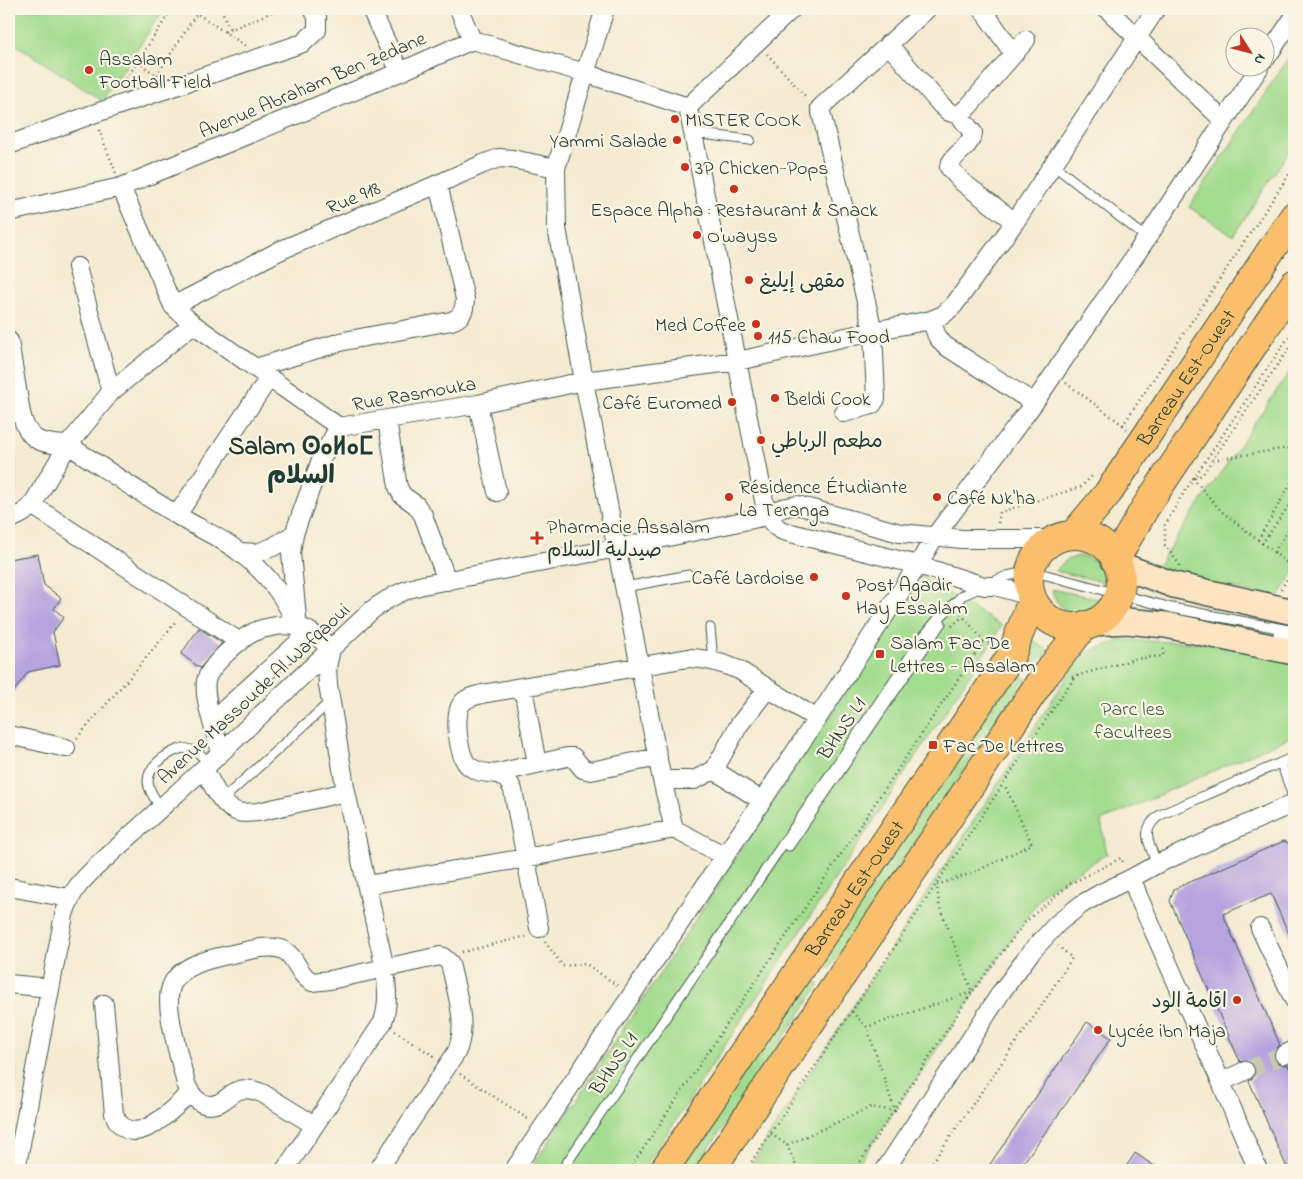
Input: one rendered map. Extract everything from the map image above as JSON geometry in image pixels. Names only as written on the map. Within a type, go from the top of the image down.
[{"type":"main road","name":"Barreau Est-Ouest","points":[[664,1170],[1011,656],[1031,586],[1036,556],[1045,546],[1065,537],[1108,493],[1294,216]]},
{"type":"main road","name":"Barreau Est-Ouest","points":[[1116,562],[1145,508],[1294,284]]},
{"type":"main road","points":[[1065,537],[1083,536],[1093,539],[1106,548],[1116,562],[1120,581],[1119,597]]},
{"type":"main road","points":[[1116,562],[1174,585],[1294,612]]},
{"type":"main road","points":[[1031,586],[1040,612],[1051,621],[1064,626],[1075,628],[1089,624],[1127,622],[1166,625],[1294,652]]},
{"type":"main road","name":"Barreau Est-Ouest","points":[[711,1170],[1042,678],[1089,624],[1109,611],[1119,597]]},
{"type":"street","points":[[9,145],[142,97],[303,43],[317,30],[318,24],[313,9]]},
{"type":"street","points":[[371,9],[400,72]]},
{"type":"street","points":[[459,9],[472,40],[586,73],[688,107]]},
{"type":"street","points":[[605,9],[556,168],[557,228],[584,381],[642,667],[662,780],[674,829]]},
{"type":"street","points":[[688,107],[792,9]]},
{"type":"street","points":[[844,413],[872,405],[876,399],[873,331],[820,108],[927,9]]},
{"type":"street","points":[[982,9],[1014,54]]},
{"type":"street","points":[[1107,9],[1223,120]]},
{"type":"street","name":"Rue Rasmouka","points":[[121,187],[173,306],[193,324],[339,427],[478,404],[584,381],[738,361],[931,320],[943,315],[954,306],[1015,222],[1156,9]]},
{"type":"street","points":[[1276,43],[1294,17]]},
{"type":"street","name":"Avenue Abraham Ben Zedane","points":[[9,212],[121,187],[400,72],[472,40]]},
{"type":"street","points":[[959,115],[1026,40]]},
{"type":"street","points":[[888,44],[941,105],[949,112],[959,115],[972,133],[971,141],[954,158],[949,168],[962,182],[1015,222]]},
{"type":"street","points":[[514,1170],[817,719],[918,566],[935,536],[1034,403],[1147,238],[1252,78]]},
{"type":"street","points":[[688,107],[767,516],[776,527],[783,531],[990,586],[1031,586]]},
{"type":"street","name":"Rue 918","points":[[173,306],[281,250],[499,158],[556,168]]},
{"type":"street","points":[[177,515],[262,373],[344,341],[451,321],[460,316],[463,312],[465,299],[438,184]]},
{"type":"street","points":[[77,267],[111,392]]},
{"type":"street","points":[[931,320],[937,336],[944,345],[1034,403]]},
{"type":"street","points":[[193,324],[111,392],[68,445],[21,512],[187,607],[240,642]]},
{"type":"street","points":[[9,341],[15,416],[24,425],[30,436],[47,444],[68,445],[177,515],[240,552],[264,575],[279,593],[304,629],[331,648],[327,668],[331,700],[346,792],[385,968],[388,992],[387,1009],[383,1022],[285,1170]]},
{"type":"street","points":[[478,404],[497,492]]},
{"type":"street","points":[[387,420],[398,487],[402,495],[416,505],[423,515],[447,580]]},
{"type":"street","points":[[304,629],[291,553],[294,534],[322,458],[339,427]]},
{"type":"street","name":"Avenue Massoude Al Wafqaoui","points":[[15,1169],[64,915],[70,898],[90,872],[212,762],[372,610],[391,597],[412,587],[617,548],[767,516],[782,508],[797,505],[900,533],[995,540],[1065,537]]},
{"type":"street","points":[[240,552],[257,553],[273,547],[294,534]]},
{"type":"street","points":[[304,629],[281,626],[253,632],[224,655],[209,675],[206,690],[213,720],[212,762],[222,800],[236,812],[258,812],[346,792]]},
{"type":"street","points":[[213,720],[304,629]]},
{"type":"street","points":[[658,758],[591,771],[583,769],[573,757],[498,773],[479,772],[466,764],[462,757],[457,717],[459,708],[469,697],[688,658],[699,658],[739,670],[817,719]]},
{"type":"street","points":[[523,688],[537,764]]},
{"type":"street","points":[[662,780],[694,780],[714,770],[739,725],[768,688]]},
{"type":"street","points":[[9,735],[66,748]]},
{"type":"street","points":[[714,770],[762,801]]},
{"type":"street","points":[[498,773],[509,781],[513,790],[539,930]]},
{"type":"street","points":[[885,1170],[1002,990],[1031,952],[1058,923],[1082,904],[1102,892],[1157,864],[1294,801]]},
{"type":"street","points":[[367,885],[526,858],[674,829],[725,856]]},
{"type":"street","points":[[1132,878],[1138,896],[1258,1170]]},
{"type":"street","points":[[9,887],[70,898]]},
{"type":"street","points":[[1260,928],[1294,1000]]},
{"type":"street","points":[[314,1126],[262,1093],[252,1090],[239,1090],[219,1102],[206,1105],[196,1100],[186,1084],[171,1019],[169,994],[174,981],[188,968],[216,958],[266,948],[284,951],[289,954],[301,974],[312,982],[330,980],[440,956],[444,957],[450,963],[462,1022],[460,1043],[456,1053],[378,1170]]},
{"type":"street","points":[[9,984],[50,988]]},
{"type":"street","points":[[104,1004],[114,1114],[119,1124],[126,1129],[134,1131],[144,1130],[156,1123],[190,1093]]},
{"type":"street","points":[[1220,1082],[1245,1072]]},
{"type":"lane","points":[[693,133],[750,140]]},
{"type":"lane","points":[[1052,164],[1147,238]]},
{"type":"lane","points":[[625,587],[688,575]]},
{"type":"lane","name":"BHNS L1","points":[[568,1170],[929,640],[943,621],[968,597],[1007,576],[1031,586],[1037,576],[1119,597],[1294,631]]},
{"type":"lane","name":"BHNS L1","points":[[562,1170],[924,636],[938,618],[963,595],[990,586]]},
{"type":"lane","name":"BHNS L1","points":[[1119,597],[1169,613],[1294,637]]},
{"type":"lane","points":[[710,628],[713,661]]},
{"type":"lane","points":[[222,800],[331,700]]},
{"type":"lane","points":[[161,808],[149,787],[148,780],[154,766],[164,758],[183,748],[196,751],[212,762]]},
{"type":"lane","points":[[1157,864],[1147,834],[1148,827],[1152,821],[1160,815],[1294,757]]},
{"type":"lane","points":[[1281,764],[1294,801]]},
{"type":"path","points":[[121,187],[99,112],[172,9]]},
{"type":"path","points":[[190,9],[262,57]]},
{"type":"path","points":[[221,9],[230,29]]},
{"type":"path","points":[[225,32],[279,9]]},
{"type":"path","points":[[142,97],[197,13]]},
{"type":"path","points":[[756,43],[806,96],[820,108]]},
{"type":"path","points":[[1122,425],[1294,167]]},
{"type":"path","points":[[1174,585],[1179,564],[1165,545],[1164,525],[1193,478],[1294,329]]},
{"type":"path","points":[[1193,478],[1202,475],[1294,341]]},
{"type":"path","points":[[1054,374],[1130,432]]},
{"type":"path","points":[[1213,460],[1294,447]]},
{"type":"path","points":[[995,540],[1000,512],[1081,487],[1095,473]]},
{"type":"path","points":[[1193,478],[1221,511],[1294,568]]},
{"type":"path","points":[[1258,540],[1294,478]]},
{"type":"path","points":[[1262,544],[1294,498]]},
{"type":"path","points":[[1287,508],[1294,507]]},
{"type":"path","points":[[1274,553],[1294,523]]},
{"type":"path","points":[[66,748],[98,715],[187,607]]},
{"type":"path","points":[[956,608],[984,641],[1011,656]]},
{"type":"path","points":[[1070,677],[1135,659],[1163,656],[1166,625]]},
{"type":"path","points":[[629,1170],[984,641]]},
{"type":"path","points":[[746,1170],[1069,685],[1078,675]]},
{"type":"path","points":[[936,886],[976,872],[1032,844],[1004,784]]},
{"type":"path","points":[[867,1027],[972,992],[939,904],[936,886]]},
{"type":"path","points":[[444,957],[539,930],[563,966],[586,964],[632,995]]},
{"type":"path","points":[[927,1170],[1038,1011],[1072,958],[1046,936]]},
{"type":"path","points":[[787,1145],[871,1107],[894,1111],[867,1027],[852,1012]]},
{"type":"path","points":[[771,1134],[787,1145],[798,1170]]},
{"type":"green space","name":"Assalam Football Field","points":[[9,9],[164,9],[102,101],[9,40]]},
{"type":"green space","points":[[1292,53],[1294,54],[1294,144],[1233,236],[1189,207]]},
{"type":"green space","points":[[1294,365],[1294,572],[1278,598],[1154,571]]},
{"type":"green space","points":[[1079,556],[1099,564],[1108,577],[1109,583],[1055,571],[1066,560]]},
{"type":"green space","points":[[922,577],[1002,626],[643,1170],[530,1170]]},
{"type":"green space","points":[[1052,589],[1104,600],[1089,611],[1074,612],[1066,610],[1060,605]]},
{"type":"green space","points":[[1030,638],[1049,651],[1035,664],[1025,657]]},
{"type":"green space","name":"Parc les facultees","points":[[1122,640],[1235,644],[1294,657],[1294,735],[1101,821],[1107,854],[1045,891],[854,1170],[747,1170],[1082,654]]},
{"type":"green space","points":[[1016,671],[1026,678],[829,969],[819,962]]},
{"type":"green space","points":[[809,977],[820,984],[694,1170],[678,1170]]},
{"type":"building","points":[[38,554],[44,585],[61,598],[54,609],[64,617],[53,632],[60,665],[28,672],[9,698],[9,559]]},
{"type":"building","points":[[199,628],[222,643],[200,668],[181,654]]},
{"type":"building","name":"اقامة الود","points":[[1284,841],[1294,846],[1294,945],[1271,894],[1223,914],[1280,1045],[1275,1050],[1274,1059],[1279,1064],[1288,1065],[1294,1079],[1294,1170],[1288,1170],[1249,1081],[1256,1072],[1254,1066],[1246,1061],[1240,1062],[1170,901],[1174,889]]},
{"type":"building","points":[[1087,1022],[1111,1038],[1066,1104],[1018,1170],[986,1170]]},
{"type":"building","points":[[1135,1153],[1160,1170],[1124,1170]]},
{"type":"tunnel","points":[[1245,1071],[1284,1055]]},
{"type":"place","name":"Assalam Football Field","points":[[89,70]]},
{"type":"place","name":"MISTER COOK","points":[[675,119]]},
{"type":"place","name":"Yammi Salade","points":[[677,140]]},
{"type":"place","name":"3P Chicken-Pops","points":[[685,167]]},
{"type":"place","name":"Espace Alpha : Restaurant & Snack","points":[[734,189]]},
{"type":"place","name":"O'wayss","points":[[697,235]]},
{"type":"place","name":"مقهى إيليغ","points":[[749,280]]},
{"type":"place","name":"Med Coffee","points":[[756,324]]},
{"type":"place","name":"115 Chaw Food","points":[[758,336]]},
{"type":"place","name":"Beldi Cook","points":[[775,398]]},
{"type":"place","name":"Café Euromed","points":[[732,402]]},
{"type":"place","name":"مطعم الرباطي","points":[[761,440]]},
{"type":"place","name":"Résidence Étudiante La Teranga","points":[[729,497]]},
{"type":"place","name":"Café Nk'ha","points":[[937,497]]},
{"type":"place","name":"Pharmacie Assalam صيدلية السلام","points":[[537,538]]},
{"type":"place","name":"Café Lardoise","points":[[814,577]]},
{"type":"place","name":"Post Agadir Hay Essalam","points":[[846,596]]},
{"type":"place","name":"Salam Fac De Lettres - Assalam","points":[[880,654]]},
{"type":"place","name":"Fac De Lettres","points":[[933,745]]},
{"type":"place","name":"اقامة الود","points":[[1237,1000]]},
{"type":"place","name":"Lycée ibn Maja","points":[[1098,1030]]},
{"type":"district","name":"Salam ⵙⴰⵍⴰⵎ السلام","points":[[301,460]]}]
